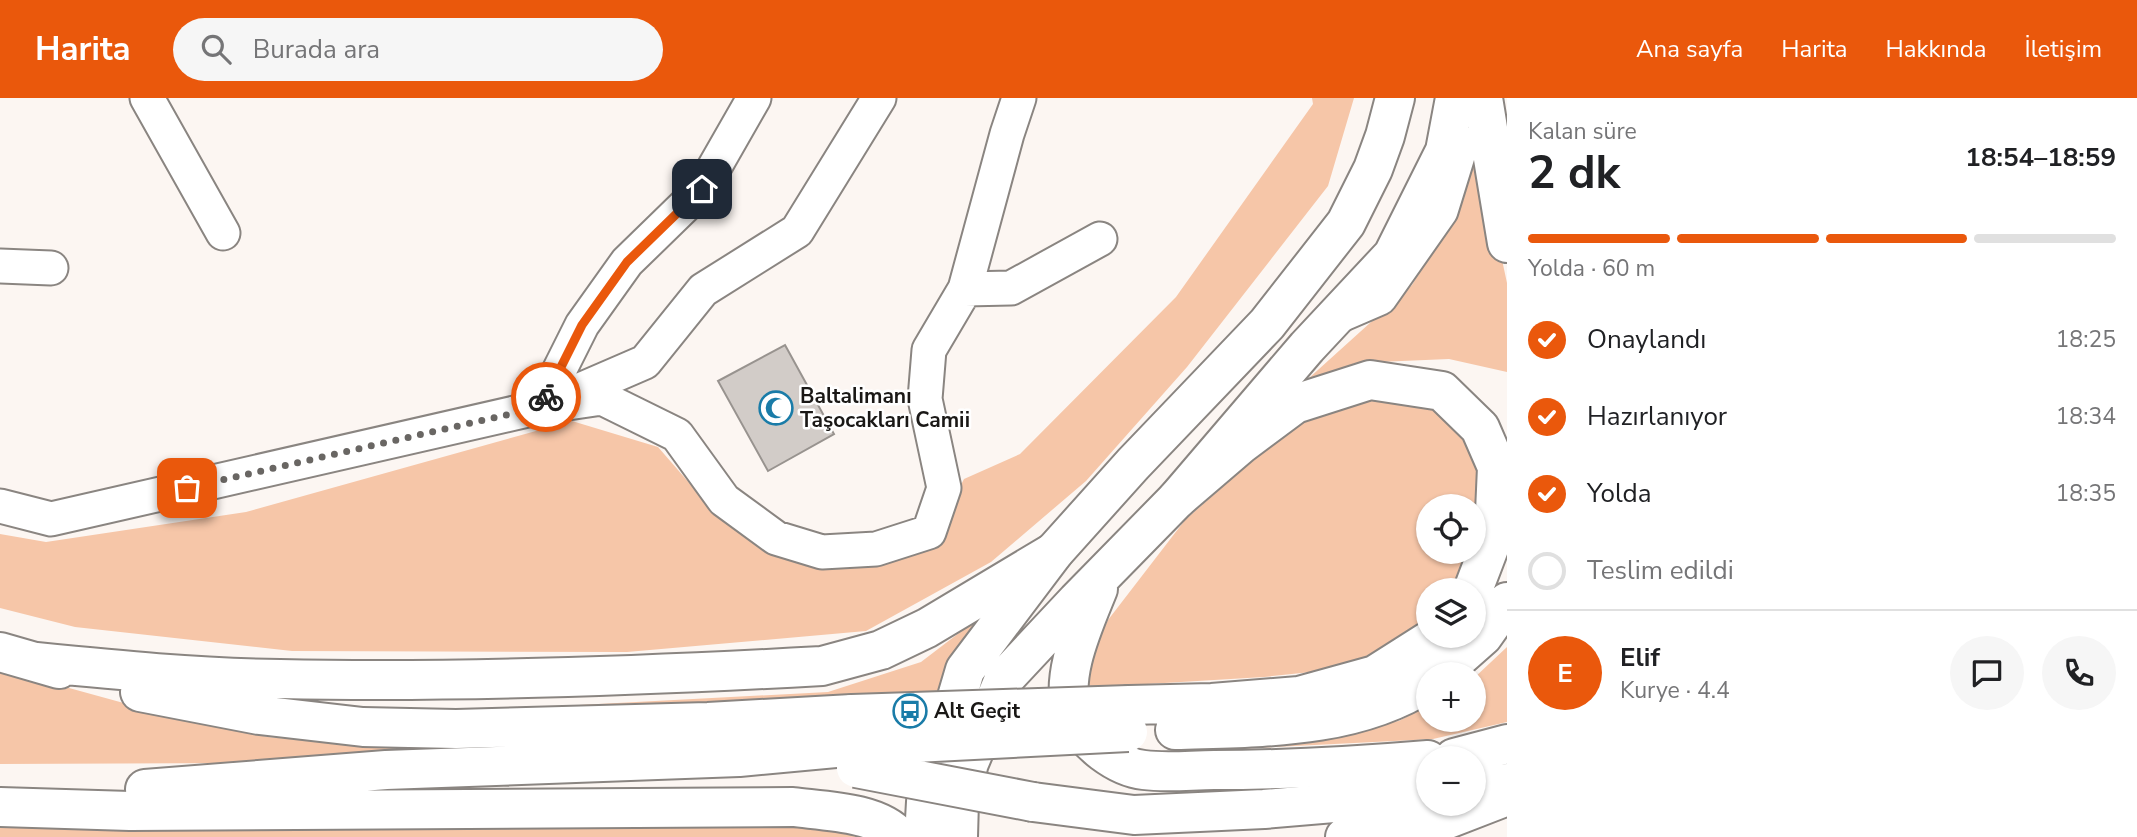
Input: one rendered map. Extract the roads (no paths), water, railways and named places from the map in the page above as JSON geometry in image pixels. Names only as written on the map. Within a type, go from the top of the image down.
[{"type":"main road","points":[[924,837],[926,803],[965,670],[1054,552],[1133,464],[1267,324],[1346,223],[1373,169],[1395,98]]},
{"type":"main road","points":[[1464,103],[1507,243]]},
{"type":"main road","points":[[958,837],[959,801],[970,763],[1004,679],[1177,499],[1392,255],[1445,151],[1464,103]]},
{"type":"main road","points":[[1177,499],[1240,444],[1295,404],[1370,380],[1443,391],[1479,428],[1497,467],[1494,535],[1478,578]]},
{"type":"main road","points":[[18,657],[155,673],[410,680],[822,666],[881,650],[927,628],[1054,552]]},
{"type":"main road","points":[[1104,573],[1080,635],[1068,683],[1073,717],[1088,738],[1111,759],[1143,771],[1292,771],[1416,761]]},
{"type":"main road","points":[[1454,662],[1483,636],[1507,602]]},
{"type":"main road","points":[[0,805],[202,783],[386,771],[739,757],[855,742],[1128,719],[1212,703],[1299,696],[1375,675],[1418,648]]},
{"type":"main road","points":[[18,657],[125,689],[259,715],[363,727],[457,729],[708,722],[855,742],[1032,802],[1134,815],[1264,809],[1416,796]]},
{"type":"main road","points":[[1128,719],[1232,728],[1318,721],[1362,713],[1405,697],[1416,690]]},
{"type":"main road","points":[[1486,750],[1507,744]]},
{"type":"main road","points":[[1486,786],[1507,783]]},
{"type":"main road","points":[[1345,837],[1422,829],[1507,796]]},
{"type":"main road","points":[[0,805],[130,811],[793,807],[856,815],[892,829],[899,837]]},
{"type":"street","points":[[147,98],[223,233]]},
{"type":"street","points":[[541,407],[645,362],[703,290],[797,231],[879,98]]},
{"type":"street","points":[[0,506],[51,519],[541,407],[602,398],[677,435],[724,500],[776,538],[822,552],[876,549],[929,532],[944,488],[925,399],[929,351],[965,289],[1019,98]]},
{"type":"street","points":[[541,407],[582,325],[627,262],[702,189],[740,103]]},
{"type":"street","points":[[965,289],[1011,288],[1100,239]]},
{"type":"street","points":[[0,266],[51,268]]},
{"type":"place","name":"Baltalimanı Taşocakları Camii","points":[[776,408]]},
{"type":"place","name":"Alt Geçit","points":[[910,711]]}]
